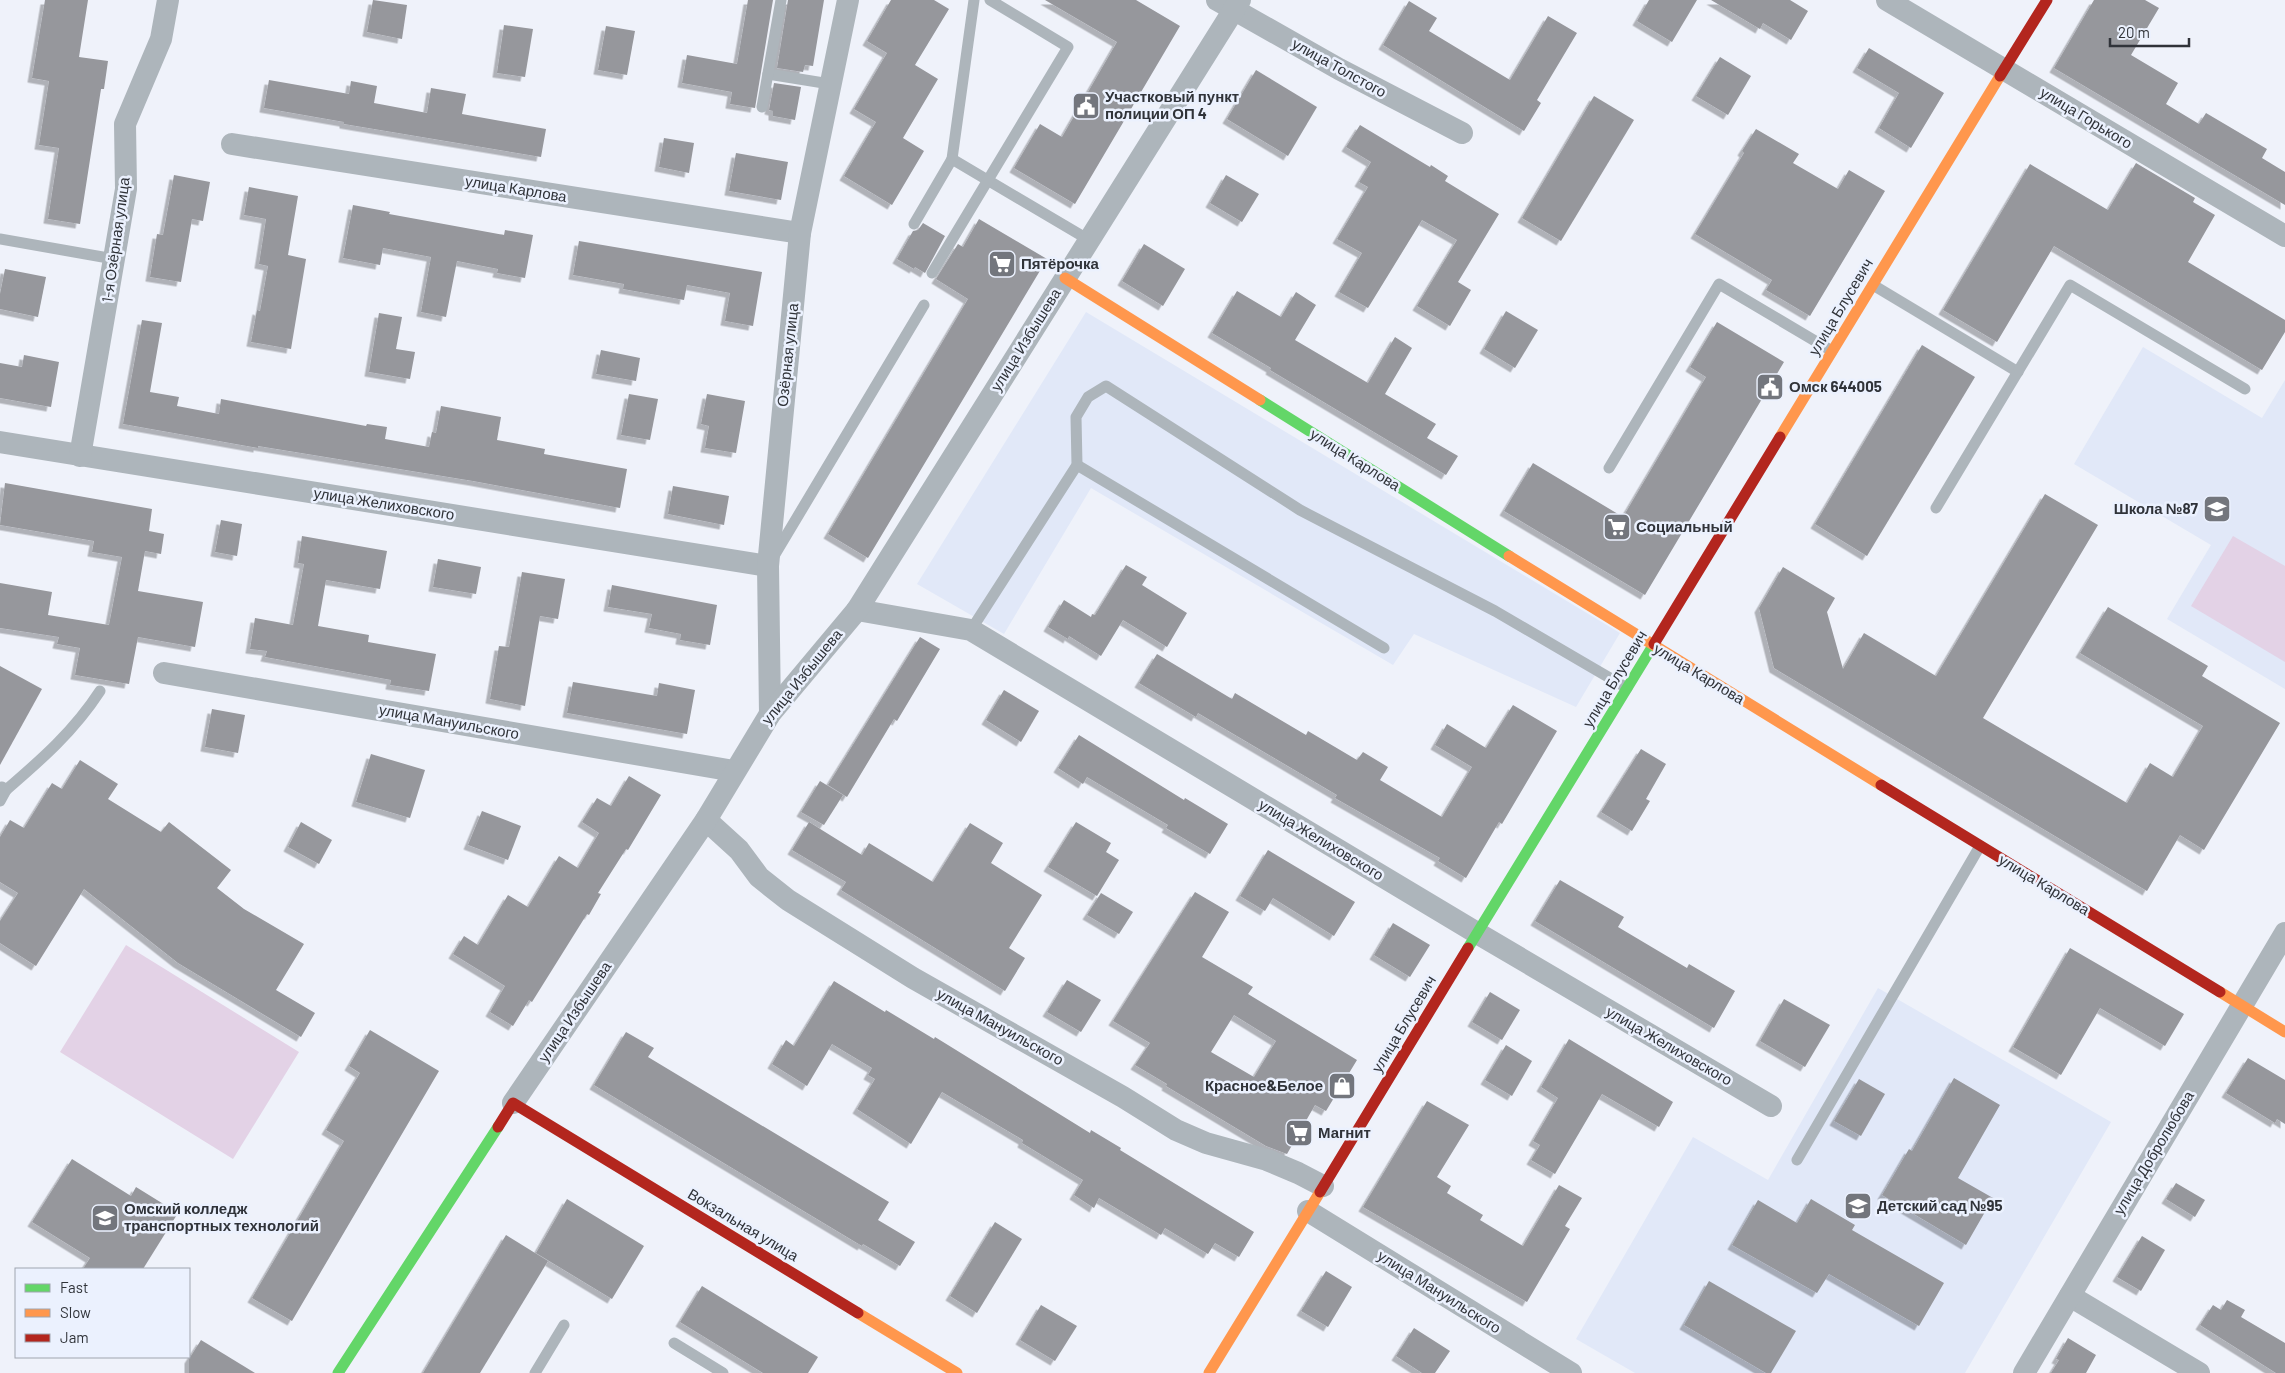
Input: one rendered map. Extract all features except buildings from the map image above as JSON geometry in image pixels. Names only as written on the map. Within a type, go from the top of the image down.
[{"type":"main road","name":"улица Блусевич","points":[[1208,1373],[2047,0]]},
{"type":"main road","name":"улица Карлова","points":[[1065,278],[1652,646],[2285,1032]]},
{"type":"main road","name":"улица Избышева","points":[[338,1373],[513,1103]]},
{"type":"main road","name":"Вокзальная улица","points":[[513,1103],[957,1373]]},
{"type":"street","name":"1-я Озёрная улица","points":[[80,456],[126,190],[125,124],[161,39],[168,0]]},
{"type":"street","name":"Озёрная улица","points":[[770,714],[768,566],[800,233],[848,0]]},
{"type":"street","name":"улица Горького","points":[[1887,0],[2285,236]]},
{"type":"street","name":"улица Толстого","points":[[1230,3],[1339,69],[1462,134]]},
{"type":"street","name":"улица Избышева","points":[[513,1103],[706,820],[770,714],[857,610],[1065,278],[1230,3]]},
{"type":"street","name":"улица Карлова","points":[[232,144],[800,233]]},
{"type":"street","name":"улица Желиховского","points":[[0,442],[768,566]]},
{"type":"street","name":"улица Желиховского","points":[[857,610],[971,630],[1477,933],[1771,1106]]},
{"type":"street","name":"улица Мануильского","points":[[164,673],[734,771]]},
{"type":"street","name":"улица Мануильского","points":[[706,820],[739,850],[759,877],[788,900],[913,978],[1123,1097],[1176,1130],[1206,1143],[1267,1160],[1298,1172],[1322,1186]]},
{"type":"street","name":"улица Добролюбова","points":[[2024,1373],[2285,933]]},
{"type":"street","name":"улица Мануильского","points":[[1308,1210],[1570,1373]]},
{"type":"street","points":[[2070,1296],[2199,1373]]},
{"type":"lane","points":[[762,107],[781,0]]},
{"type":"lane","points":[[914,224],[952,159],[974,0]]},
{"type":"lane","points":[[932,273],[1068,47],[990,0]]},
{"type":"lane","points":[[768,74],[830,84]]},
{"type":"lane","points":[[952,159],[1088,240]]},
{"type":"lane","points":[[0,239],[114,259]]},
{"type":"lane","points":[[1609,468],[1719,284],[1832,351]]},
{"type":"lane","points":[[1873,285],[2018,372]]},
{"type":"lane","points":[[1936,508],[2070,285],[2245,390]]},
{"type":"lane","points":[[768,566],[924,305]]},
{"type":"lane","points":[[971,630],[1077,465],[1076,417],[1088,397],[1106,386],[1300,510],[1495,611],[1627,688]]},
{"type":"lane","points":[[1077,465],[1384,648]]},
{"type":"lane","points":[[0,801],[3,788],[58,744],[84,717],[100,691]]},
{"type":"lane","points":[[1797,1160],[1980,845]]},
{"type":"lane","points":[[535,1373],[564,1325]]},
{"type":"lane","points":[[674,1343],[719,1372]]},
{"type":"shaded area","points":[[1086,312],[1620,633],[1576,707],[1414,634],[1393,665],[1091,488],[1004,634],[917,584]]},
{"type":"shaded area","name":"Школа №87","points":[[2143,347],[2262,418],[2285,380],[2285,689],[2167,619],[2211,545],[2074,464]]},
{"type":"shaded area","points":[[2233,536],[2285,566],[2285,662],[2191,606]]},
{"type":"shaded area","points":[[126,945],[299,1052],[233,1159],[60,1052]]},
{"type":"shaded area","name":"Детский сад №95","points":[[1878,988],[2111,1122],[1965,1373],[1635,1373],[1576,1339],[1693,1137],[1768,1180]]},
{"type":"traffic: fast","points":[[1260,400],[1509,556]]},
{"type":"traffic: fast","points":[[1468,948],[1654,644]]},
{"type":"traffic: fast","points":[[338,1373],[498,1127]]},
{"type":"traffic: slow","points":[[1780,437],[2000,76]]},
{"type":"traffic: slow","points":[[1065,278],[1260,400]]},
{"type":"traffic: slow","points":[[1509,556],[1881,785]]},
{"type":"traffic: slow","points":[[2220,992],[2285,1032]]},
{"type":"traffic: slow","points":[[1209,1373],[1320,1192]]},
{"type":"traffic: slow","points":[[858,1313],[957,1373]]},
{"type":"traffic: jam","points":[[2000,76],[2047,0]]},
{"type":"traffic: jam","points":[[1654,644],[1780,437]]},
{"type":"traffic: jam","points":[[1881,785],[2220,992]]},
{"type":"traffic: jam","points":[[1320,1192],[1468,948]]},
{"type":"traffic: jam","points":[[498,1127],[513,1103],[858,1313]]},
{"type":"place","name":"Участковый пункт полиции ОП 4","points":[[1086,106]]},
{"type":"place","name":"Пятёрочка","points":[[1002,264]]},
{"type":"place","name":"Омск 644005","points":[[1770,387]]},
{"type":"place","name":"Школа №87","points":[[2217,509]]},
{"type":"place","name":"Социальный","points":[[1617,527]]},
{"type":"place","name":"Красное&Белое","points":[[1342,1086]]},
{"type":"place","name":"Магнит","points":[[1299,1133]]},
{"type":"place","name":"Детский сад №95","points":[[1858,1206]]},
{"type":"place","name":"Омский колледж транспортных технологий","points":[[105,1218]]}]
